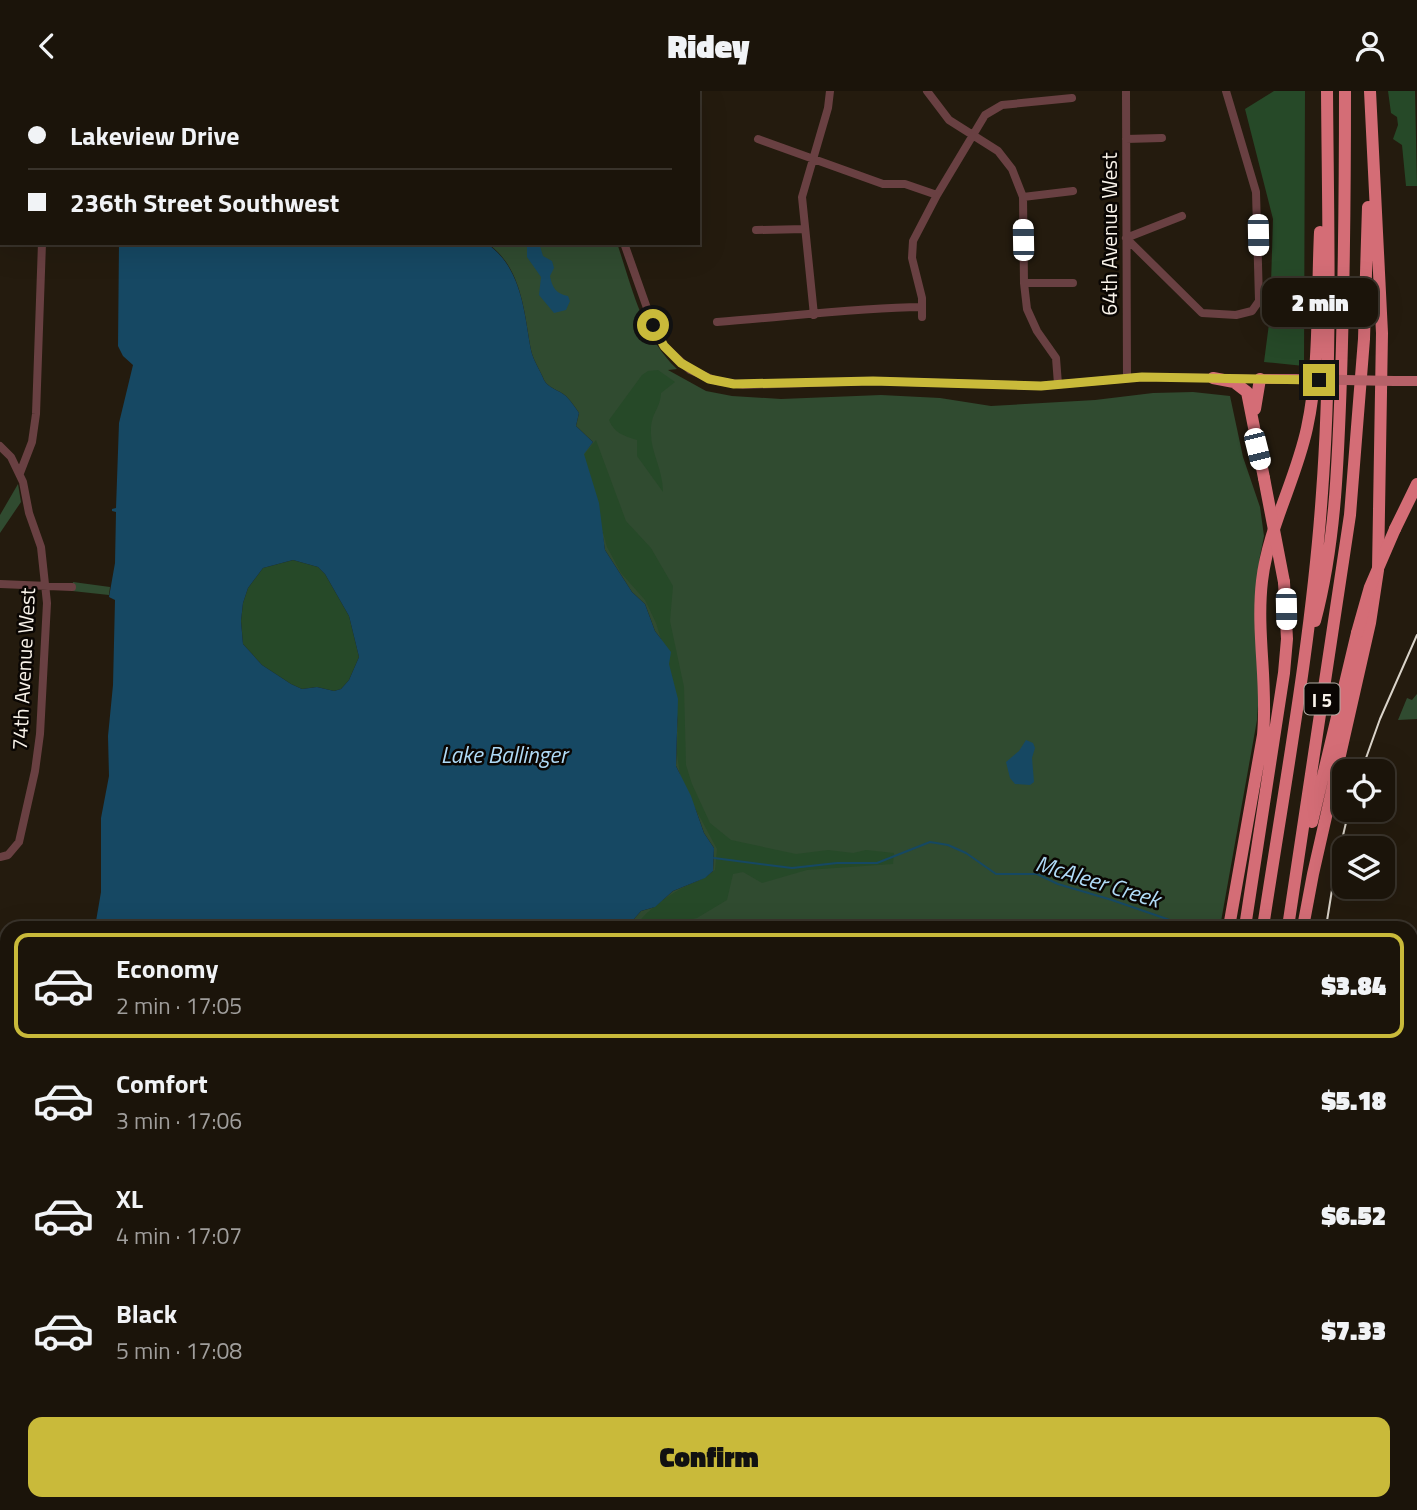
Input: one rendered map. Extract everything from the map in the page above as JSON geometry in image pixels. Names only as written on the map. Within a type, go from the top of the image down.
[{"type":"highway","name":"I 5","points":[[1264,921],[1303,669],[1322,493],[1328,359],[1327,91]]},
{"type":"highway","points":[[1347,91],[1352,289],[1348,395],[1351,498]]},
{"type":"highway","points":[[1303,669],[1323,588],[1339,453],[1347,91]]},
{"type":"highway","name":"I 5","points":[[1290,921],[1351,498],[1366,308],[1369,91]]},
{"type":"highway","points":[[1304,921],[1370,623],[1378,570],[1382,333],[1369,91]]},
{"type":"highway","points":[[1232,921],[1266,704],[1260,630],[1262,580],[1272,532],[1303,446],[1311,405],[1321,220],[1328,155]]},
{"type":"highway","points":[[1213,378],[1234,382],[1244,388],[1250,399],[1284,582],[1287,639],[1284,673],[1246,921]]},
{"type":"highway","points":[[1254,420],[1260,379]]},
{"type":"highway","points":[[1293,900],[1357,633],[1375,574],[1417,484]]},
{"type":"highway","points":[[1312,921],[1329,811]]},
{"type":"highway","points":[[1233,921],[1259,838]]},
{"type":"main road","points":[[1260,379],[1417,381]]},
{"type":"street","points":[[814,315],[802,190],[828,109],[830,91]]},
{"type":"street","points":[[927,91],[949,120],[998,151],[1012,169],[1023,197],[1027,309],[1037,331],[1056,358],[1058,384]]},
{"type":"street","name":"64th Avenue West","points":[[1126,91],[1127,378]]},
{"type":"street","points":[[1182,216],[1126,238],[1202,313],[1236,315],[1252,311],[1257,306],[1259,284],[1256,192],[1226,91]]},
{"type":"street","points":[[717,322],[814,315],[863,308],[922,312],[911,248],[915,235],[985,115],[996,107],[1072,98]]},
{"type":"street","points":[[1126,139],[1162,138]]},
{"type":"street","points":[[758,139],[883,184],[905,184],[937,195]]},
{"type":"street","points":[[1023,197],[1073,191]]},
{"type":"street","points":[[756,230],[805,229]]},
{"type":"street","points":[[21,477],[32,442],[36,414],[42,245]]},
{"type":"street","points":[[625,245],[653,325],[664,346],[690,370],[717,381],[743,384],[873,381],[1058,384],[1127,378],[1260,379]]},
{"type":"street","points":[[1024,283],[1073,283]]},
{"type":"street","points":[[0,446],[11,457],[21,477]]},
{"type":"street","name":"74th Avenue West","points":[[4,856],[19,842],[35,771],[41,718],[47,603],[41,547],[29,513],[21,477]]},
{"type":"street","points":[[0,584],[72,587]]},
{"type":"green space","points":[[1274,91],[1305,91],[1304,366],[1264,362],[1270,316],[1273,219],[1245,109]]},
{"type":"green space","points":[[1388,91],[1415,91],[1417,186],[1406,186],[1402,145],[1393,139],[1398,125],[1397,117],[1391,113]]},
{"type":"green space","points":[[489,245],[618,245],[639,310],[655,342],[677,369],[668,370],[706,391],[732,396],[781,399],[881,395],[940,398],[991,406],[1095,400],[1153,393],[1193,392],[1230,396],[1243,457],[1260,507],[1264,536],[1259,561],[1257,720],[1221,921],[632,921],[641,911],[655,907],[673,891],[705,878],[713,871],[714,848],[704,833],[691,796],[676,766],[678,699],[671,652],[655,631],[645,604],[632,592],[605,550],[595,488],[583,454],[593,442],[576,426],[579,413],[571,402],[544,380],[532,354],[520,291],[499,253]]},
{"type":"green space","points":[[658,370],[675,382],[661,393],[651,425],[652,446],[663,492],[637,456],[637,440],[617,431],[609,420],[642,375]]},
{"type":"green space","points":[[596,440],[626,521],[651,548],[673,586],[670,621],[684,687],[686,765],[710,823],[731,840],[796,854],[828,850],[894,853],[893,864],[807,870],[762,883],[743,872],[733,874],[727,900],[697,918],[684,921],[640,921],[665,898],[715,870],[717,849],[681,782],[677,754],[678,720],[665,652],[656,623],[645,600],[621,573],[607,547],[582,457]]},
{"type":"green space","points":[[18,484],[21,502],[0,533],[0,515]]},
{"type":"green space","points":[[293,560],[318,567],[325,574],[349,616],[359,657],[349,680],[341,689],[302,689],[291,684],[262,665],[243,644],[241,621],[248,588],[263,568]]},
{"type":"green space","points":[[73,582],[110,587],[109,595],[72,591]]},
{"type":"green space","points":[[1417,694],[1417,719],[1398,720],[1407,698],[1412,700]]},
{"type":"water","name":"Lake Ballinger","points":[[119,245],[488,245],[498,253],[514,277],[523,306],[532,354],[544,380],[571,402],[579,413],[576,426],[593,442],[584,454],[599,503],[605,550],[632,592],[645,604],[655,631],[671,652],[669,664],[678,699],[676,766],[691,796],[704,833],[714,848],[713,871],[705,878],[673,891],[655,907],[641,911],[632,921],[96,921],[101,892],[101,818],[109,776],[108,736],[113,685],[115,600],[109,597],[115,563],[116,512],[112,509],[116,508],[119,423],[133,365],[123,356],[118,346]],"holes":[[[293,560],[318,567],[325,574],[349,616],[359,657],[349,680],[341,689],[334,691],[317,687],[302,689],[262,665],[243,644],[241,621],[248,588],[263,568]]]},
{"type":"water","points":[[527,245],[540,245],[543,256],[552,261],[552,283],[558,292],[568,296],[570,301],[566,310],[554,313],[539,295],[541,277],[527,257]]},
{"type":"water","points":[[1026,740],[1033,743],[1035,748],[1032,758],[1034,782],[1030,785],[1015,784],[1010,778],[1006,762],[1019,751]]},
{"type":"waterway","name":"McAleer Creek","points":[[714,858],[792,868],[837,863],[877,863],[930,842],[948,845],[966,853],[996,874],[1037,874],[1058,884],[1173,921]]},
{"type":"tram line","points":[[1366,759],[1417,635]]},
{"type":"tram line","points":[[1327,921],[1346,822]]},
{"type":"route","points":[[653,325],[664,346],[690,370],[709,379],[734,384],[873,381],[1041,386],[1142,377],[1319,380]]}]
